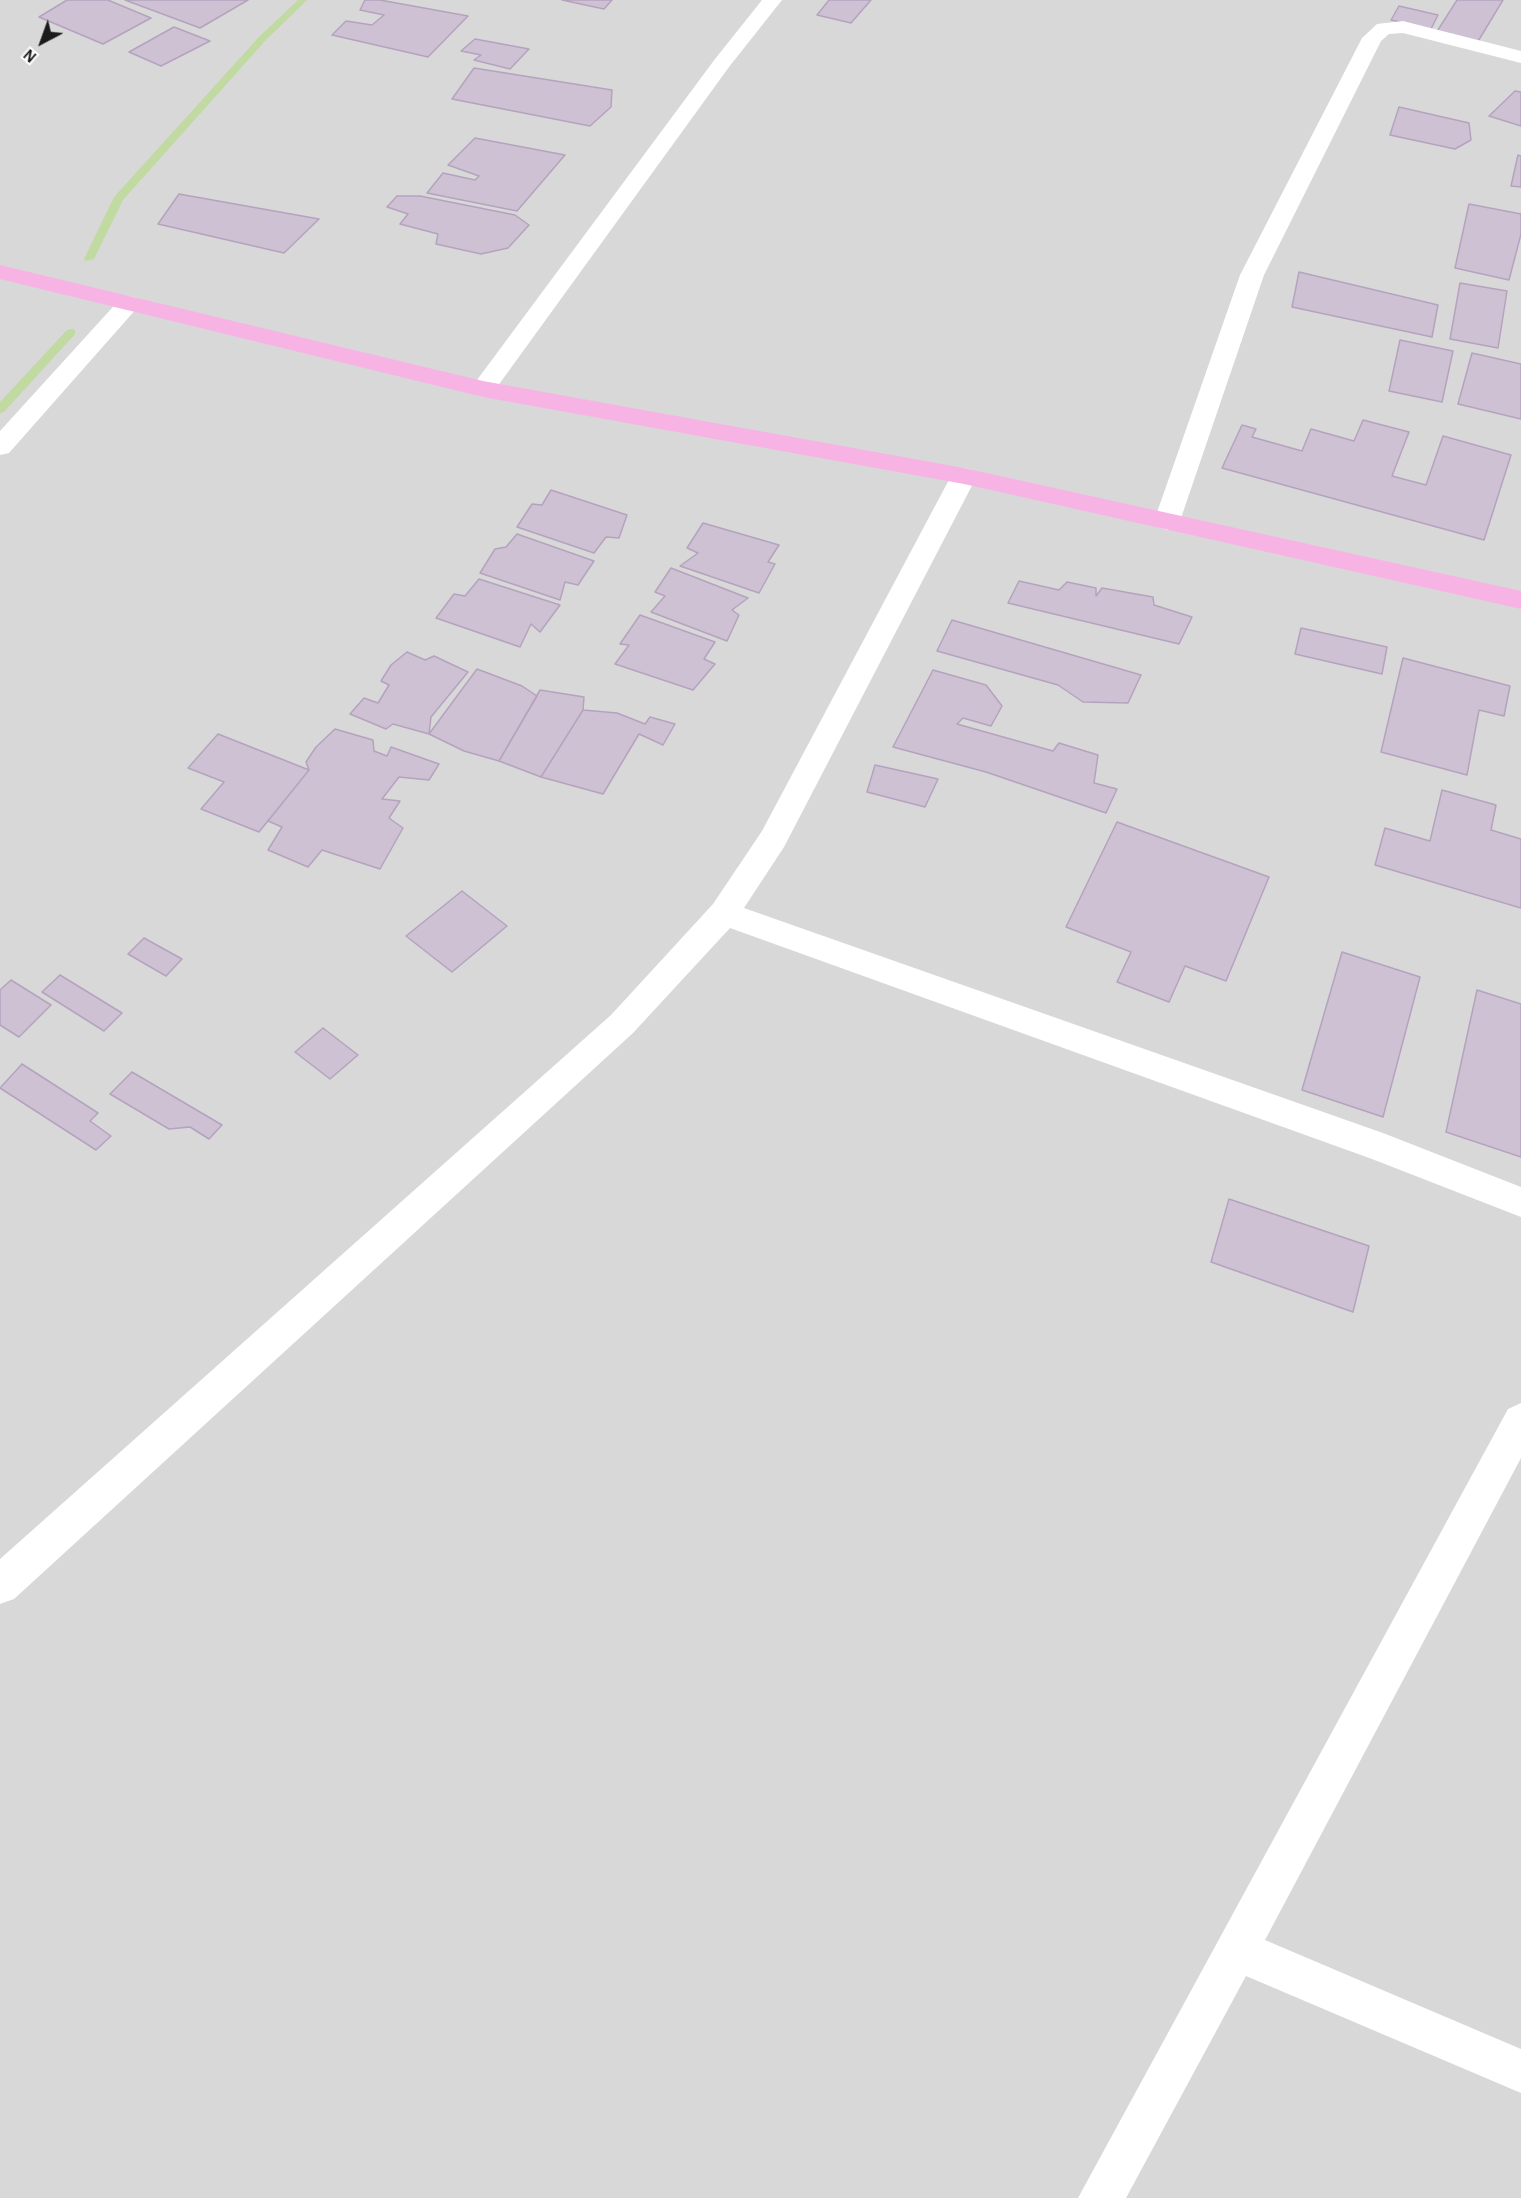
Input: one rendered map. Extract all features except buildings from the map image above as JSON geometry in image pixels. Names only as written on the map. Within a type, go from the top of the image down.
[{"type":"main road","points":[[0,272],[483,389],[964,476],[1521,600]]},
{"type":"street","points":[[483,389],[722,63],[772,0]]},
{"type":"street","points":[[1167,521],[1252,275],[1372,38],[1384,28],[1403,27],[1521,57]]},
{"type":"street","points":[[0,447],[129,303]]},
{"type":"street","points":[[0,1585],[622,1024],[724,913],[773,839],[964,476]]},
{"type":"street","points":[[724,913],[1383,1148],[1521,1202]]},
{"type":"street","points":[[1101,2198],[1521,1421]]},
{"type":"street","points":[[1237,1950],[1521,2072]]},
{"type":"shaded area","points":[[0,0],[1521,0],[1521,2198],[0,2198]]},
{"type":"waterway","points":[[89,259],[118,199],[262,39],[303,0]]},
{"type":"waterway","points":[[0,409],[71,332]]}]
